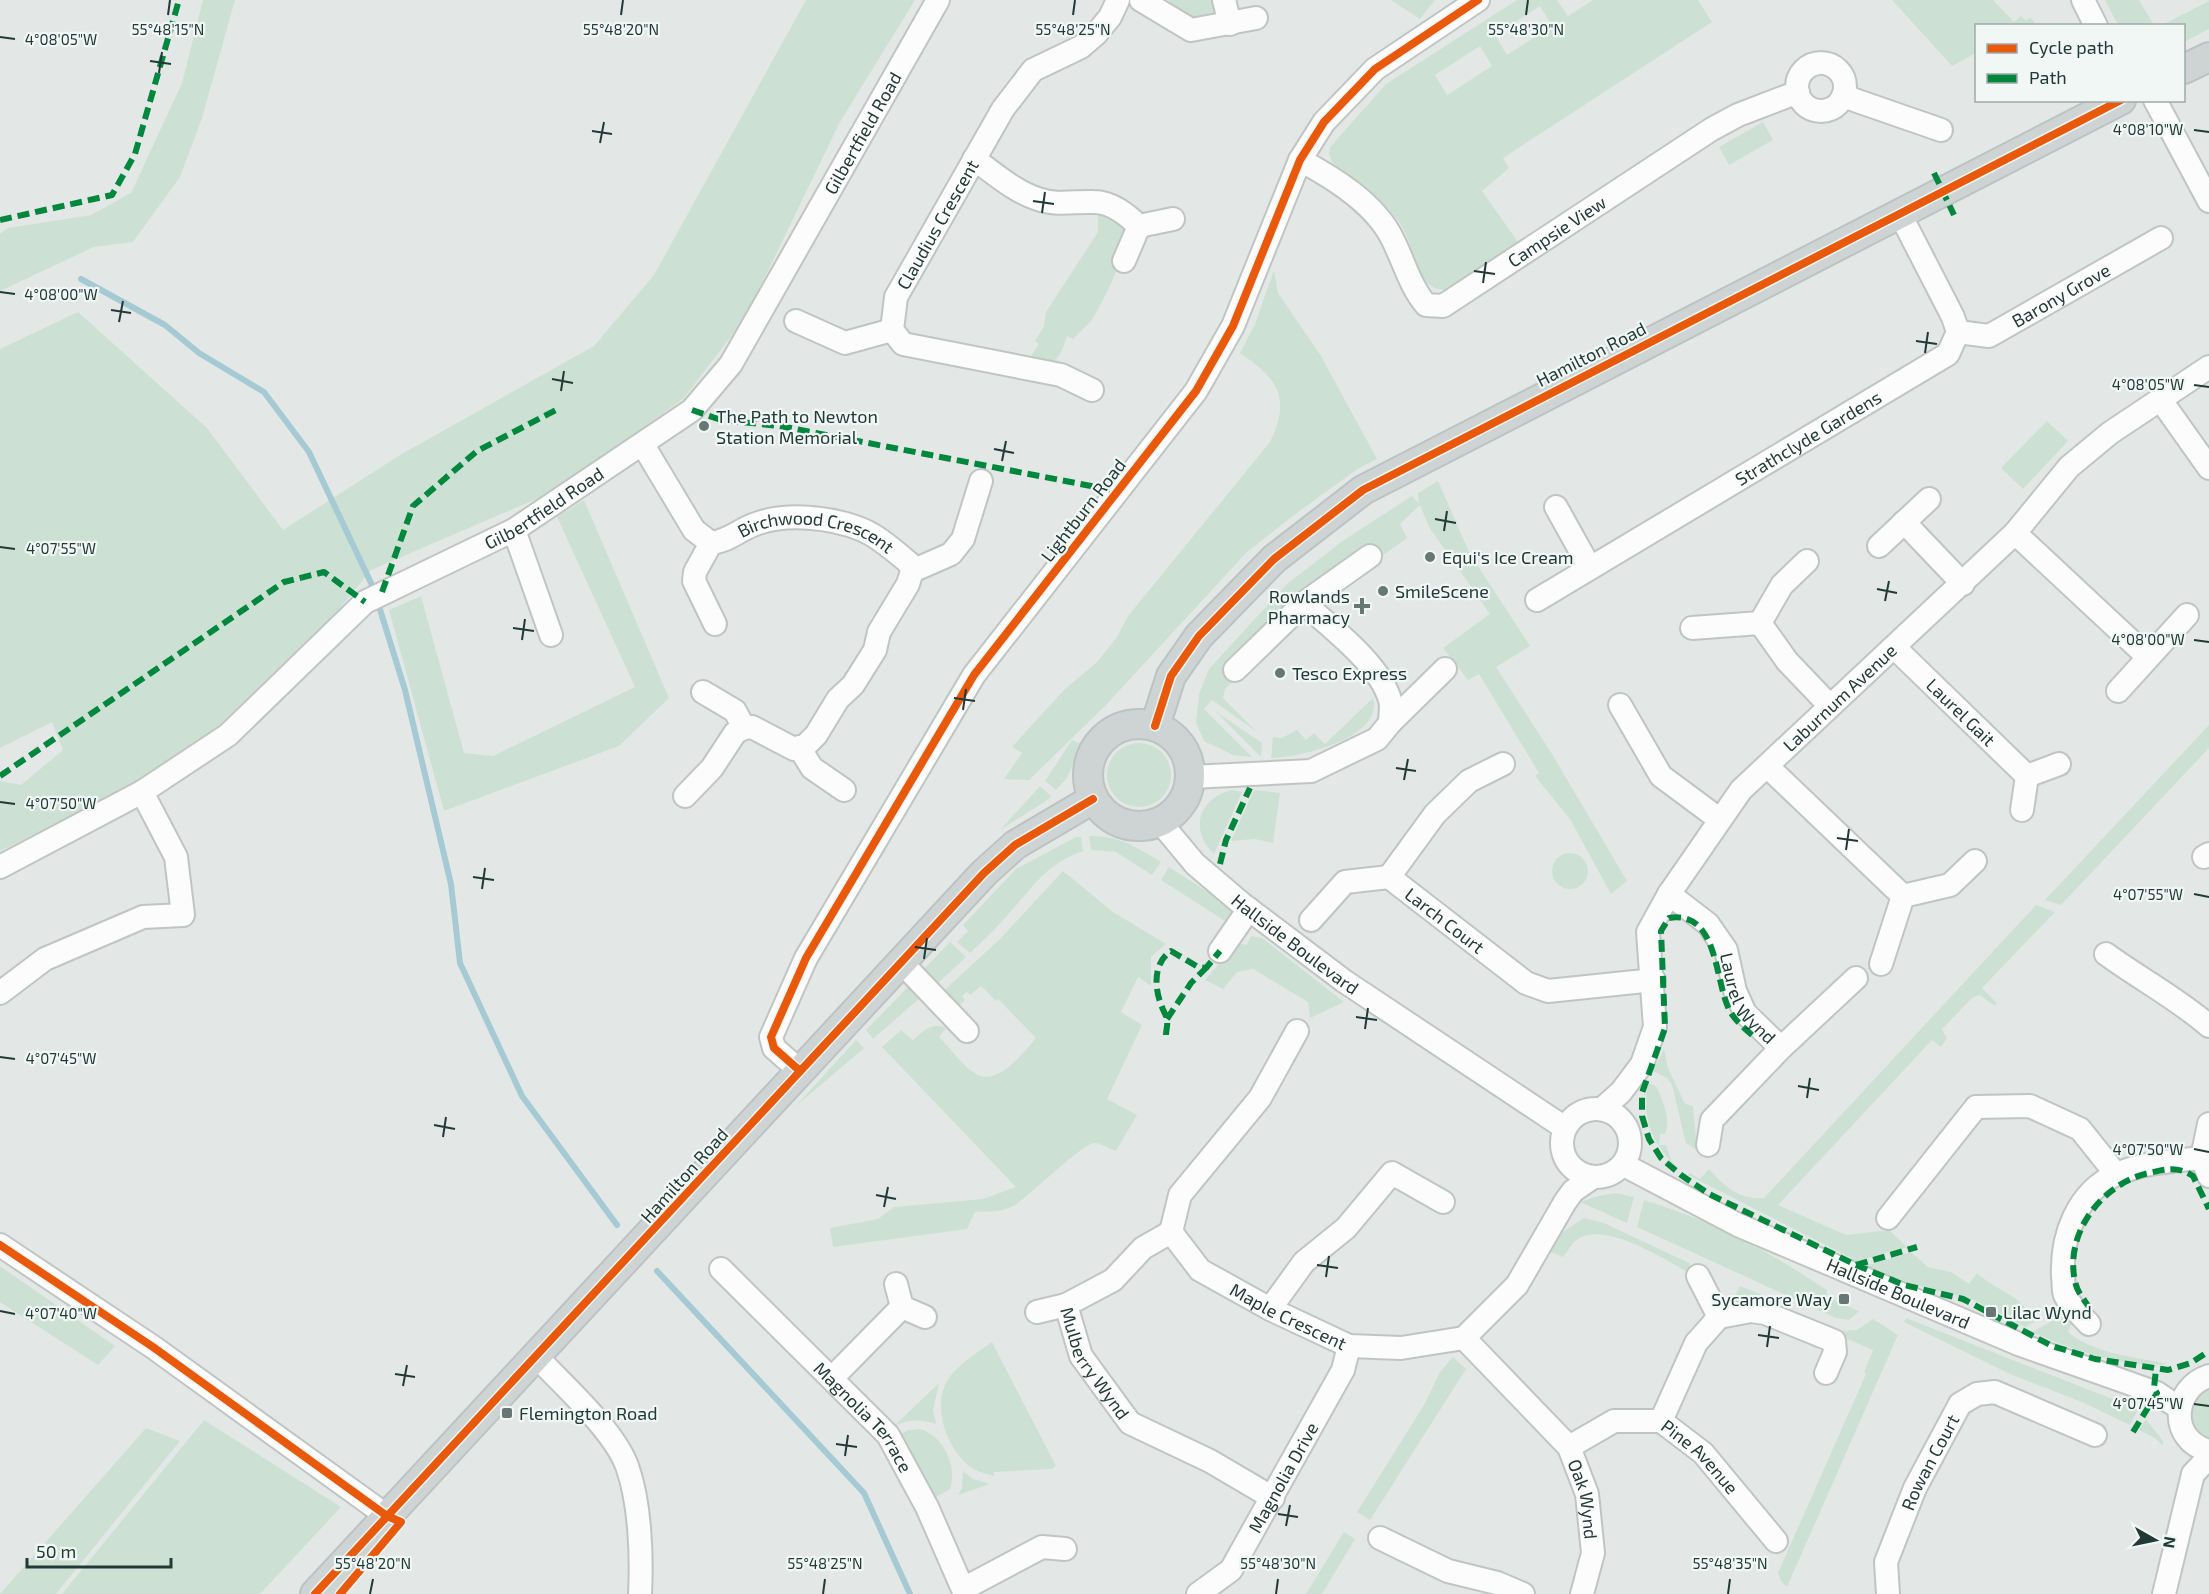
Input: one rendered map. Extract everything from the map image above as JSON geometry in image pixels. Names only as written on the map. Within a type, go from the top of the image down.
[{"type":"main road","points":[[2185,69],[2209,57]]},
{"type":"main road","name":"Hamilton Road","points":[[1155,726],[1171,676],[1199,636],[1274,559],[1363,490],[1696,316],[1901,216],[2117,102]]},
{"type":"main road","points":[[1137,724],[1155,726],[1170,733],[1189,760],[1191,777],[1188,792],[1179,808],[1160,822],[1135,827],[1116,822],[1105,815],[1094,799],[1089,778],[1090,759],[1101,740],[1118,729],[1137,724]]},
{"type":"main road","name":"Hamilton Road","points":[[315,1594],[999,857],[1030,835],[1094,799]]},
{"type":"street","name":"Gilbertfield Road","points":[[0,867],[142,792],[228,735],[365,602],[514,530],[643,446],[692,410],[731,364],[938,0]]},
{"type":"street","name":"Claudius Crescent","points":[[892,330],[896,297],[1003,109],[1033,70],[1081,46],[1096,34],[1110,17],[1118,0]]},
{"type":"street","points":[[1142,0],[1191,30],[1256,18]]},
{"type":"street","points":[[1224,0],[1230,24]]},
{"type":"street","points":[[2083,0],[2095,24]]},
{"type":"street","name":"Lightburn Road","points":[[800,1071],[779,1054],[771,1042],[771,1037],[806,958],[974,675],[1196,391],[1233,326],[1300,160],[1324,122],[1375,69],[1474,1]]},
{"type":"street","points":[[1819,63],[1834,67],[1844,80],[1843,96],[1834,108],[1819,111],[1806,105],[1798,92],[1798,85],[1804,70],[1819,63]]},
{"type":"street","name":"Campsie View","points":[[1300,160],[1327,174],[1368,207],[1392,238],[1416,294],[1426,305],[1443,306],[1712,129],[1738,115],[1798,92]]},
{"type":"street","points":[[1843,96],[1941,130]]},
{"type":"street","points":[[2156,102],[2209,201]]},
{"type":"street","points":[[975,159],[1023,192],[1039,200],[1064,203],[1096,201],[1125,213],[1139,225]]},
{"type":"street","points":[[1901,216],[1953,317],[1958,332]]},
{"type":"street","points":[[1139,225],[1173,219]]},
{"type":"street","points":[[1124,261],[1139,225]]},
{"type":"street","name":"Barony Grove","points":[[1958,332],[1989,336],[2161,238]]},
{"type":"street","points":[[796,321],[845,343],[892,330],[903,344],[1061,375],[1092,390]]},
{"type":"street","name":"Strathclyde Gardens","points":[[1537,600],[1947,354],[1958,332]]},
{"type":"street","name":"Laburnum Avenue","points":[[1602,1109],[1621,1092],[1642,1064],[1655,1027],[1654,980],[1648,932],[1669,894],[1741,790],[2015,533],[2069,467],[2110,433],[2209,367]]},
{"type":"street","points":[[2160,399],[2209,468]]},
{"type":"street","name":"Birchwood Crescent","points":[[643,446],[694,530],[711,543],[724,542],[753,525],[783,518],[825,520],[864,530],[909,563],[912,571],[909,584],[879,632],[874,650],[853,686],[838,699],[816,735],[805,746],[799,747]]},
{"type":"street","name":"Birchwood Crescent","points":[[912,571],[951,554],[963,539],[981,481]]},
{"type":"street","points":[[1879,546],[1929,499]]},
{"type":"street","points":[[1556,507],[1590,568]]},
{"type":"street","points":[[1904,522],[1962,584]]},
{"type":"street","points":[[514,530],[551,635]]},
{"type":"street","points":[[2015,533],[2148,657]]},
{"type":"street","name":"Birchwood Crescent","points":[[711,543],[695,572],[694,581],[716,624]]},
{"type":"street","points":[[1235,670],[1304,603],[1370,556]]},
{"type":"street","points":[[1760,623],[1782,585],[1807,561]]},
{"type":"street","points":[[1304,603],[1372,668],[1382,682],[1391,702],[1390,723]]},
{"type":"street","points":[[2118,691],[2187,615]]},
{"type":"street","points":[[1692,628],[1760,623]]},
{"type":"street","points":[[1760,623],[1787,661],[1829,705]]},
{"type":"street","name":"Laurel Gait","points":[[1895,648],[2027,776]]},
{"type":"street","points":[[1191,777],[1311,771],[1377,739],[1390,723],[1445,669]]},
{"type":"street","points":[[703,692],[735,711],[744,728]]},
{"type":"street","points":[[1620,705],[1661,776],[1719,819]]},
{"type":"street","points":[[685,796],[712,768],[735,733],[752,727],[780,743],[794,748],[799,747],[812,768],[844,790]]},
{"type":"street","name":"Larch Court","points":[[1503,764],[1469,781],[1435,814],[1389,878],[1526,983],[1548,991],[1654,980]]},
{"type":"street","points":[[2022,810],[2027,776],[2059,764]]},
{"type":"street","points":[[1767,766],[1903,896]]},
{"type":"street","points":[[0,993],[45,959],[142,917],[183,915],[176,857],[142,792]]},
{"type":"street","name":"Hallside Boulevard","points":[[1160,822],[1195,864],[1249,909],[1344,981],[1565,1128]]},
{"type":"street","points":[[1903,896],[1950,885],[1976,861]]},
{"type":"street","points":[[1311,920],[1345,882],[1389,878]]},
{"type":"street","name":"Laurel Wynd","points":[[1669,894],[1708,924],[1726,950],[1734,991],[1745,1013],[1781,1048]]},
{"type":"street","points":[[1881,964],[1903,896]]},
{"type":"street","points":[[1220,951],[1249,909]]},
{"type":"street","points":[[2106,954],[2143,981],[2186,1005],[2209,1026]]},
{"type":"street","points":[[902,963],[967,1031]]},
{"type":"street","points":[[1707,1145],[1712,1120],[1781,1048],[1857,978]]},
{"type":"street","points":[[1171,1232],[1180,1195],[1260,1098],[1297,1031]]},
{"type":"street","points":[[1888,1218],[1976,1107],[2030,1106],[2080,1129],[2116,1174]]},
{"type":"street","points":[[1464,1338],[1517,1285],[1573,1191],[1592,1178],[1614,1173],[1624,1165],[1631,1146],[1629,1131],[1620,1118],[1602,1109],[1579,1113],[1565,1128],[1562,1140],[1563,1155],[1575,1171],[1592,1178]]},
{"type":"street","points":[[2088,1324],[2064,1294],[2063,1268],[2067,1233],[2078,1209],[2092,1190],[2116,1174],[2155,1162],[2206,1167],[2209,1124]]},
{"type":"street","name":"Hallside Boulevard","points":[[1624,1165],[1738,1225],[2021,1345],[2157,1393],[2179,1408]]},
{"type":"street","points":[[1270,1309],[1304,1262],[1346,1228],[1392,1173],[1443,1202]]},
{"type":"street","name":"Mulberry Wynd","points":[[1171,1232],[1143,1248],[1113,1280],[1066,1305],[1081,1356],[1130,1423],[1210,1461],[1273,1498]]},
{"type":"street","name":"Maple Crescent","points":[[1171,1232],[1200,1270],[1270,1309],[1349,1346],[1401,1348],[1464,1338]]},
{"type":"street","points":[[0,1245],[217,1392],[387,1516]]},
{"type":"street","name":"Magnolia Terrace","points":[[721,1269],[888,1435],[927,1507],[964,1592]]},
{"type":"street","points":[[1698,1276],[1719,1317]]},
{"type":"street","points":[[896,1284],[902,1307]]},
{"type":"street","points":[[1037,1312],[1066,1305]]},
{"type":"street","points":[[832,1378],[902,1307]]},
{"type":"street","points":[[902,1307],[925,1317]]},
{"type":"street","points":[[1662,1421],[1696,1342],[1719,1317],[1751,1311],[1779,1316],[1834,1341],[1835,1352],[1826,1373]]},
{"type":"street","name":"Oak Wynd","points":[[1464,1338],[1569,1447],[1587,1494],[1593,1552],[1582,1594]]},
{"type":"street","name":"Magnolia Drive","points":[[1198,1594],[1231,1570],[1342,1370],[1349,1346]]},
{"type":"street","points":[[536,1356],[603,1428],[627,1465],[637,1514],[640,1594]]},
{"type":"street","points":[[2209,1376],[2190,1386],[2182,1396],[2179,1408],[2184,1432],[2191,1442],[2209,1451]]},
{"type":"street","name":"Rowan Court","points":[[1888,1594],[1886,1563],[1915,1488],[1960,1404],[1977,1394],[1995,1392],[2095,1435]]},
{"type":"street","name":"Pine Avenue","points":[[1569,1447],[1614,1421],[1662,1421],[1703,1453],[1776,1542]]},
{"type":"street","points":[[2164,1594],[2193,1474],[2209,1457]]},
{"type":"street","points":[[1380,1538],[1448,1571],[1497,1583],[1523,1594]]},
{"type":"street","points":[[964,1592],[1042,1547],[1065,1549]]},
{"type":"green space","points":[[203,0],[235,0],[202,118],[180,177],[133,242],[94,247],[0,291],[0,234],[8,228],[91,215],[131,193],[182,83]]},
{"type":"green space","points":[[806,0],[915,0],[840,122],[745,318],[684,398],[555,491],[371,570],[323,629],[227,722],[168,768],[0,851],[0,781],[21,785],[63,750],[52,722],[0,748],[0,349],[78,312],[207,428],[283,530],[400,455],[594,346],[654,275]]},
{"type":"green space","points":[[1169,0],[1218,0],[1221,17],[1191,18],[1180,12]]},
{"type":"green space","points":[[1391,0],[1435,0],[1420,19]]},
{"type":"green space","points":[[1517,0],[1557,0],[1568,16],[1593,0],[1698,0],[1712,22],[1503,158],[1509,168],[1482,191],[1518,242],[1446,290],[1428,284],[1418,268],[1404,230],[1390,210],[1332,162],[1329,154],[1330,147],[1386,84]],"holes":[[[1540,6],[1552,26],[1507,55],[1495,35]],[[1480,46],[1492,66],[1447,95],[1435,75]]]},
{"type":"green space","points":[[1892,0],[1993,0],[2014,22],[2021,16],[2026,21],[2030,17],[2035,23],[1975,24],[1975,54],[1952,66]]},
{"type":"green space","points":[[2105,0],[2139,0],[2153,24],[2117,24]]},
{"type":"green space","points":[[2209,1],[2209,29],[2185,41],[2185,24],[2164,24]]},
{"type":"green space","points":[[1763,122],[1773,140],[1729,165],[1719,147]]},
{"type":"green space","points":[[1098,210],[1123,224],[1125,234],[1121,258],[1110,285],[1091,321],[1073,339],[1067,336],[1055,360],[1044,363],[1027,362],[1039,344],[1035,341],[1044,326],[1046,312],[1098,232]]},
{"type":"green space","points":[[1274,270],[1278,293],[1321,356],[1377,459],[1359,468],[1246,553],[1105,706],[1029,780],[1004,779],[1022,753],[1012,747],[1064,690],[1097,662],[1117,637],[1128,616],[1270,442],[1280,412],[1277,390],[1272,380],[1263,371],[1240,353],[1255,324]]},
{"type":"green space","points":[[2047,421],[2068,441],[2023,489],[2001,468]]},
{"type":"green space","points":[[1438,481],[1470,554],[1530,646],[1496,667],[1552,754],[1627,881],[1611,894],[1570,819],[1535,776],[1539,773],[1479,674],[1468,680],[1443,648],[1490,614],[1429,527],[1420,505],[1400,524],[1407,538],[1382,556],[1372,543],[1300,592],[1277,616],[1234,680],[1225,689],[1223,698],[1257,732],[1212,700],[1204,709],[1252,757],[1233,755],[1204,741],[1196,723],[1199,694],[1209,669],[1287,584],[1344,540],[1412,496],[1419,504],[1418,493]]},
{"type":"green space","points":[[584,500],[669,698],[619,746],[444,811],[389,610],[421,596],[464,753],[493,756],[635,687],[557,517]]},
{"type":"green space","points":[[1373,698],[1373,712],[1366,724],[1353,735],[1318,750],[1271,758],[1273,737],[1282,738],[1297,730],[1306,740],[1314,733],[1325,744]]},
{"type":"green space","points":[[1215,711],[1262,743],[1261,757]]},
{"type":"green space","points":[[2209,725],[2209,748],[2061,905],[2045,900]]},
{"type":"green space","points":[[1072,740],[1081,744],[1067,778],[1056,790],[1045,781]]},
{"type":"green space","points":[[1139,743],[1151,745],[1162,752],[1169,763],[1171,775],[1169,787],[1162,798],[1151,805],[1139,807],[1127,805],[1116,798],[1109,787],[1107,775],[1109,763],[1116,752],[1127,745]]},
{"type":"green space","points":[[1040,786],[1051,796],[1049,799],[1000,830]]},
{"type":"green space","points":[[1232,790],[1242,792],[1214,854],[1201,835],[1201,816],[1211,800]]},
{"type":"green space","points":[[1254,790],[1280,793],[1273,843],[1255,839],[1231,841]]},
{"type":"green space","points":[[1089,836],[1118,840],[1161,862],[1152,875],[1116,852],[1091,850]]},
{"type":"green space","points":[[1076,837],[1081,837],[1083,851],[1047,871],[970,953],[957,942],[968,931],[963,925],[1016,869]]},
{"type":"green space","points":[[1570,853],[1583,858],[1588,871],[1583,884],[1570,889],[1557,884],[1552,871],[1557,858]]},
{"type":"green space","points":[[1169,867],[1233,908],[1235,913],[1230,921],[1225,921],[1161,880]]},
{"type":"green space","points":[[1063,871],[1113,912],[1166,944],[1151,957],[1151,986],[1138,977],[1121,1012],[1142,1025],[1107,1099],[1137,1115],[1116,1151],[1097,1143],[1088,1145],[1010,1208],[975,1212],[967,1229],[833,1247],[830,1228],[878,1219],[894,1207],[983,1199],[1016,1187],[882,1047],[901,1030],[913,1040],[928,1028],[941,1026],[946,1028],[939,1037],[976,1074],[984,1077],[993,1076],[1018,1059],[1036,1038],[998,999],[996,1001],[981,986],[970,995],[967,992],[962,996],[965,1000],[955,1010],[939,995],[1000,939]]},
{"type":"green space","points":[[2036,905],[2055,912],[1982,988],[1997,1003],[1995,1006],[1979,995],[1972,998],[1942,1029],[1947,1038],[1941,1047],[1932,1040],[1778,1205],[1846,1235],[1889,1230],[1907,1247],[1857,1261],[1688,1175],[1690,1173],[1700,1179],[1709,1169],[1733,1191],[1748,1197],[1764,1198]]},
{"type":"green space","points":[[1251,936],[1262,938],[1344,1002],[1310,1018],[1308,1002],[1253,969],[1237,972],[1223,989],[1205,980],[1237,943],[1247,945]]},
{"type":"green space","points":[[950,942],[966,957],[933,988],[921,972]]},
{"type":"green space","points":[[912,983],[922,996],[873,1039],[866,1030]]},
{"type":"green space","points":[[856,1040],[864,1048],[795,1107]]},
{"type":"green space","points":[[1664,1049],[1668,1068],[1685,1104],[1693,1106],[1697,1150],[1686,1143],[1672,1085],[1667,1078],[1653,1071]]},
{"type":"green space","points":[[1648,1083],[1656,1086],[1667,1116],[1667,1128],[1665,1134],[1660,1134],[1659,1145],[1666,1145],[1671,1160],[1679,1169],[1662,1150],[1656,1141],[1651,1130],[1646,1108]]},
{"type":"green space","points":[[1616,1193],[1634,1197],[1627,1223],[1580,1202],[1598,1196]]},
{"type":"green space","points":[[1644,1200],[1714,1226],[1758,1248],[1827,1290],[1827,1297],[1859,1311],[1849,1320],[1836,1318],[1637,1227]]},
{"type":"green space","points":[[1584,1218],[1604,1223],[1689,1263],[1695,1276],[1637,1245],[1604,1235],[1590,1235],[1578,1239],[1563,1257],[1546,1250],[1555,1237]]},
{"type":"green space","points":[[1911,1252],[1928,1267],[1951,1272],[1969,1284],[1977,1273],[2023,1305],[2034,1322],[2025,1327],[1974,1300],[1900,1281],[1866,1266]]},
{"type":"green space","points":[[0,1266],[115,1346],[98,1365],[0,1302]]},
{"type":"green space","points":[[1740,1286],[1763,1295],[1731,1303]]},
{"type":"green space","points":[[1772,1302],[1838,1331],[1857,1330],[1873,1319],[1898,1335],[1787,1587],[1781,1581],[1778,1573],[1866,1374],[1864,1372],[1873,1350],[1765,1303]]},
{"type":"green space","points":[[2061,1316],[2072,1322],[2068,1332],[2090,1345],[2116,1354],[2168,1364],[2151,1365],[2098,1356],[2032,1332]]},
{"type":"green space","points":[[1906,1318],[2138,1409],[2130,1425],[2084,1403],[2010,1374],[1904,1322]]},
{"type":"green space","points":[[992,1342],[1056,1466],[1052,1469],[994,1472],[994,1476],[972,1468],[956,1452],[950,1442],[945,1431],[941,1408],[945,1385],[959,1366]]},
{"type":"green space","points":[[1453,1357],[1466,1369],[1370,1520],[1357,1512],[1424,1405],[1440,1372]]},
{"type":"green space","points":[[939,1383],[933,1410],[936,1424],[915,1421],[894,1426]]},
{"type":"green space","points":[[2209,1386],[2209,1440],[2199,1434],[2193,1426],[2190,1404]]},
{"type":"green space","points":[[2146,1419],[2163,1441],[2163,1446],[2155,1438],[2139,1430]]},
{"type":"green space","points":[[204,1420],[341,1507],[260,1594],[62,1594]]},
{"type":"green space","points":[[146,1428],[180,1441],[56,1594],[0,1594]]},
{"type":"green space","points":[[920,1429],[928,1432],[942,1445],[952,1471],[950,1489],[929,1501],[897,1436],[908,1430]]},
{"type":"green space","points":[[963,1471],[973,1479],[990,1484],[958,1495],[962,1488]]},
{"type":"green space","points":[[1344,1532],[1355,1539],[1322,1594],[1306,1594]]},
{"type":"waterway","points":[[81,279],[165,325],[199,353],[264,392],[309,452],[372,585]]},
{"type":"waterway","points":[[378,603],[405,690],[451,884],[460,963],[522,1096],[617,1225]]},
{"type":"waterway","points":[[657,1271],[864,1493],[910,1594]]},
{"type":"marked path","points":[[0,220],[112,195],[135,154],[179,0]]},
{"type":"marked path","points":[[1934,173],[1954,215]]},
{"type":"marked path","points":[[382,592],[413,506],[477,451],[558,409]]},
{"type":"marked path","points":[[692,410],[721,420],[780,426],[1117,491]]},
{"type":"marked path","points":[[0,776],[284,582],[324,572],[365,602]]},
{"type":"marked path","points":[[1220,864],[1226,840],[1250,788]]},
{"type":"marked path","points":[[1752,1035],[1735,1019],[1728,1007],[1712,949],[1705,935],[1697,924],[1685,918],[1669,918],[1661,931],[1665,1028],[1642,1093],[1642,1116],[1649,1139],[1661,1158],[1681,1175],[1709,1194],[1856,1265],[1904,1285],[1963,1299],[2052,1346],[2095,1359],[2168,1370],[2191,1363],[2209,1351]]},
{"type":"marked path","points":[[1166,1035],[1167,1018],[1159,1000],[1157,984],[1161,962],[1171,951],[1198,967],[1206,968],[1220,951]]},
{"type":"marked path","points":[[1167,1019],[1191,983],[1206,968]]},
{"type":"marked path","points":[[2090,1309],[2076,1285],[2073,1266],[2075,1248],[2090,1214],[2116,1188],[2149,1173],[2177,1170],[2193,1176],[2209,1209]]},
{"type":"marked path","points":[[1856,1265],[1917,1247]]},
{"type":"marked path","points":[[2133,1432],[2157,1393],[2154,1388],[2156,1369]]},
{"type":"cycle path","points":[[800,1071],[774,1048],[771,1037],[806,958],[974,675],[1196,391],[1233,326],[1300,160],[1324,122],[1375,69],[1478,0]]},
{"type":"cycle path","points":[[1155,726],[1171,676],[1199,636],[1274,559],[1363,490],[2117,102]]},
{"type":"cycle path","points":[[315,1594],[984,873],[1015,845],[1093,799]]},
{"type":"cycle path","points":[[0,1245],[153,1347],[387,1516],[401,1522],[340,1594]]},
{"type":"place","name":"The Path to Newton Station Memorial","points":[[704,426]]},
{"type":"place","name":"Equi's Ice Cream","points":[[1430,557]]},
{"type":"place","name":"SmileScene","points":[[1383,591]]},
{"type":"place","name":"Rowlands Pharmacy","points":[[1362,606]]},
{"type":"place","name":"Tesco Express","points":[[1280,673]]},
{"type":"place","name":"Sycamore Way","points":[[1844,1299]]},
{"type":"place","name":"Lilac Wynd","points":[[1991,1312]]},
{"type":"place","name":"Flemington Road","points":[[507,1413]]}]
